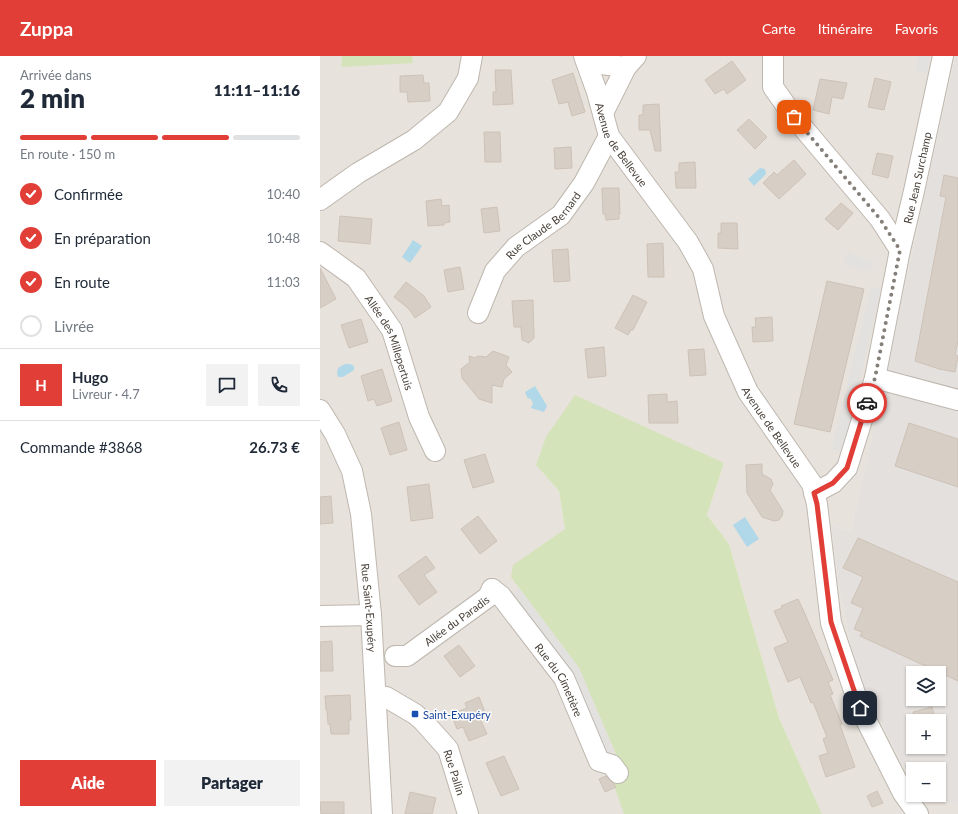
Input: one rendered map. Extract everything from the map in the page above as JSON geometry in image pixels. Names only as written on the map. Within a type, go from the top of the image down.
[{"type":"street","points":[[320,200],[358,173],[414,140],[448,112],[468,78],[472,56]]},
{"type":"street","name":"Avenue de Bellevue","points":[[584,56],[597,92],[609,136],[688,242],[703,270],[714,316],[748,392],[812,484],[817,504],[831,622],[860,708],[903,794],[918,814]]},
{"type":"street","points":[[588,56],[601,64],[631,61]]},
{"type":"street","points":[[773,56],[774,87],[794,117],[880,219],[900,250]]},
{"type":"street","name":"Rue Jean Surchamp","points":[[814,493],[833,483],[847,468],[875,378],[900,250],[943,56]]},
{"type":"street","points":[[603,114],[631,61]]},
{"type":"street","name":"Rue Claude Bernard","points":[[478,313],[495,271],[516,247],[561,215],[584,183],[609,136]]},
{"type":"street","name":"Allée des Millepertuis","points":[[320,252],[356,278],[392,330],[419,417],[435,451]]},
{"type":"street","points":[[875,378],[958,400]]},
{"type":"street","name":"Rue Saint-Exupéry","points":[[320,410],[335,434],[352,471],[362,514],[371,615],[382,814]]},
{"type":"street","name":"Allée du Paradis","points":[[374,668],[395,656],[398,648],[480,591],[492,589]]},
{"type":"street","name":"Rue du Cimetière","points":[[492,589],[501,596],[564,678],[599,761],[612,765],[618,773]]},
{"type":"street","points":[[320,616],[371,615]]},
{"type":"street","name":"Rue Pallin","points":[[376,696],[386,697],[415,714],[448,749],[468,814]]},
{"type":"shaded area","points":[[320,56],[955,56],[851,531],[831,525],[839,587],[853,656],[863,689],[906,771],[906,802],[946,802],[958,806],[958,814],[822,814],[779,718],[729,544],[707,515],[724,463],[536,465],[559,491],[565,529],[740,814],[320,814]]},
{"type":"shaded area","points":[[918,56],[930,56],[927,73],[915,71]]},
{"type":"shaded area","points":[[955,56],[958,56],[958,806],[946,802],[946,762],[906,762],[906,771],[863,689],[853,656],[839,587],[831,525],[851,531]]},
{"type":"shaded area","points":[[848,252],[874,263],[870,272],[843,264]]},
{"type":"shaded area","points":[[871,287],[881,289],[842,453],[832,448]]},
{"type":"shaded area","points":[[519,588],[579,668],[614,751],[605,755],[511,595]]},
{"type":"green space","points":[[342,56],[412,56],[413,63],[341,67]]},
{"type":"green space","points":[[575,395],[724,463],[707,515],[729,544],[779,718],[822,814],[624,814],[610,774],[625,775],[579,668],[511,577],[513,565],[565,529],[559,491],[536,465],[546,437]]},
{"type":"water","points":[[760,168],[765,169],[766,174],[754,186],[748,179]]},
{"type":"water","points":[[413,240],[422,246],[410,263],[402,257]]},
{"type":"water","points":[[345,364],[354,366],[354,370],[343,377],[338,377],[338,368]]},
{"type":"water","points":[[535,386],[547,406],[544,412],[531,408],[533,403],[530,398],[528,399],[525,392]]},
{"type":"water","points":[[745,517],[759,539],[747,547],[733,525]]},
{"type":"building","points":[[732,61],[746,80],[727,94],[724,89],[715,94],[705,80]]},
{"type":"building","points":[[495,70],[511,70],[513,104],[493,105],[493,92],[496,92]]},
{"type":"building","points":[[573,73],[585,112],[572,116],[568,102],[559,104],[552,80]]},
{"type":"building","points":[[423,75],[424,83],[429,83],[430,101],[408,102],[407,92],[400,92],[400,76]]},
{"type":"building","points":[[875,78],[891,82],[884,110],[868,107]]},
{"type":"building","points":[[820,79],[847,83],[843,99],[832,97],[829,114],[813,110]]},
{"type":"building","points":[[659,104],[661,151],[655,151],[650,130],[639,130],[639,115],[643,115],[643,105]]},
{"type":"building","points":[[749,119],[767,137],[755,149],[737,130]]},
{"type":"building","points":[[484,132],[500,132],[501,162],[485,162]]},
{"type":"building","points":[[571,147],[572,168],[555,169],[554,148]]},
{"type":"building","points":[[877,153],[893,156],[888,178],[872,174]]},
{"type":"building","points":[[794,160],[806,174],[779,199],[763,183],[774,172],[777,175]]},
{"type":"building","points":[[695,162],[696,188],[676,188],[675,172],[679,172],[679,163]]},
{"type":"building","points":[[944,175],[958,178],[958,341],[955,355],[958,356],[955,372],[939,369],[915,361],[946,197],[940,196]]},
{"type":"building","points":[[602,188],[619,188],[619,219],[606,220],[605,214],[603,214]]},
{"type":"building","points":[[441,199],[442,206],[449,205],[450,222],[444,223],[444,225],[428,226],[426,201]]},
{"type":"building","points":[[841,203],[853,213],[838,230],[825,219]]},
{"type":"building","points":[[497,207],[500,231],[484,233],[481,209]]},
{"type":"building","points":[[340,216],[372,219],[370,244],[338,241]]},
{"type":"building","points":[[721,223],[737,223],[738,249],[718,248],[718,233],[721,233]]},
{"type":"building","points":[[663,243],[664,277],[648,277],[647,244]]},
{"type":"building","points":[[568,249],[570,281],[554,282],[552,250]]},
{"type":"building","points":[[460,267],[464,289],[448,292],[444,270]]},
{"type":"building","points":[[320,268],[336,299],[320,308]]},
{"type":"building","points":[[827,281],[864,289],[830,432],[794,424]]},
{"type":"building","points":[[406,282],[424,296],[431,307],[415,318],[409,309],[394,297]]},
{"type":"building","points":[[633,295],[647,302],[633,330],[631,330],[628,335],[615,328]]},
{"type":"building","points":[[533,300],[534,338],[529,343],[522,340],[521,327],[514,327],[512,301]]},
{"type":"building","points":[[772,317],[773,341],[753,342],[752,327],[756,327],[755,318]]},
{"type":"building","points":[[361,319],[368,342],[349,348],[341,325]]},
{"type":"building","points":[[604,347],[606,376],[588,378],[585,349]]},
{"type":"building","points":[[704,349],[706,375],[690,376],[688,350]]},
{"type":"building","points":[[493,351],[509,357],[506,365],[512,372],[504,379],[502,387],[492,385],[492,403],[479,399],[462,378],[461,369],[470,362],[469,356],[475,358],[478,356],[486,357]]},
{"type":"building","points":[[382,369],[392,401],[377,406],[374,399],[368,401],[361,376]]},
{"type":"building","points":[[667,394],[667,402],[677,401],[678,423],[649,423],[648,395]]},
{"type":"building","points":[[399,422],[407,450],[390,455],[381,428]]},
{"type":"building","points":[[909,423],[958,439],[958,487],[895,466]]},
{"type":"building","points":[[485,454],[494,482],[473,488],[464,460]]},
{"type":"building","points":[[762,464],[762,474],[771,479],[773,484],[770,490],[783,511],[779,520],[774,521],[762,517],[747,493],[746,465]]},
{"type":"building","points":[[429,484],[433,518],[411,521],[407,487]]},
{"type":"building","points":[[331,496],[333,523],[320,524],[320,497]]},
{"type":"building","points":[[478,516],[497,541],[480,554],[461,529]]},
{"type":"building","points":[[858,538],[958,582],[958,681],[946,675],[946,666],[925,666],[860,636],[862,632],[854,629],[863,608],[851,603],[863,577],[843,568]]},
{"type":"building","points":[[426,556],[435,568],[424,575],[437,592],[419,605],[398,576]]},
{"type":"building","points":[[798,599],[833,680],[828,682],[833,694],[830,695],[842,724],[840,725],[855,767],[826,777],[819,756],[828,753],[823,739],[827,737],[813,702],[811,703],[800,677],[788,682],[774,648],[788,642],[774,611],[782,608],[781,606]]},
{"type":"building","points":[[332,641],[333,671],[320,671],[320,642]]},
{"type":"building","points":[[459,645],[475,666],[460,677],[444,656]]},
{"type":"building","points":[[350,695],[351,720],[349,720],[349,734],[331,734],[330,724],[328,724],[325,696]]},
{"type":"building","points":[[479,697],[485,712],[478,714],[487,734],[469,741],[463,727],[457,729],[451,714],[467,708],[465,703]]},
{"type":"building","points":[[932,707],[934,714],[913,714],[913,712]]},
{"type":"building","points":[[504,756],[519,789],[501,796],[486,763]]},
{"type":"building","points":[[606,776],[616,787],[605,792],[599,779]]},
{"type":"building","points":[[877,791],[883,803],[872,807],[867,796]]},
{"type":"building","points":[[410,792],[436,798],[432,814],[405,814]]},
{"type":"building","points":[[320,802],[344,802],[344,814],[321,814]]},
{"type":"way so far","points":[[794,117],[880,219],[900,250],[875,378],[867,403]]},
{"type":"place","name":"Saint-Exupéry","points":[[415,714]]},
{"type":"route","points":[[860,708],[831,622],[817,504],[814,493],[833,483],[847,468],[867,403]]}]
